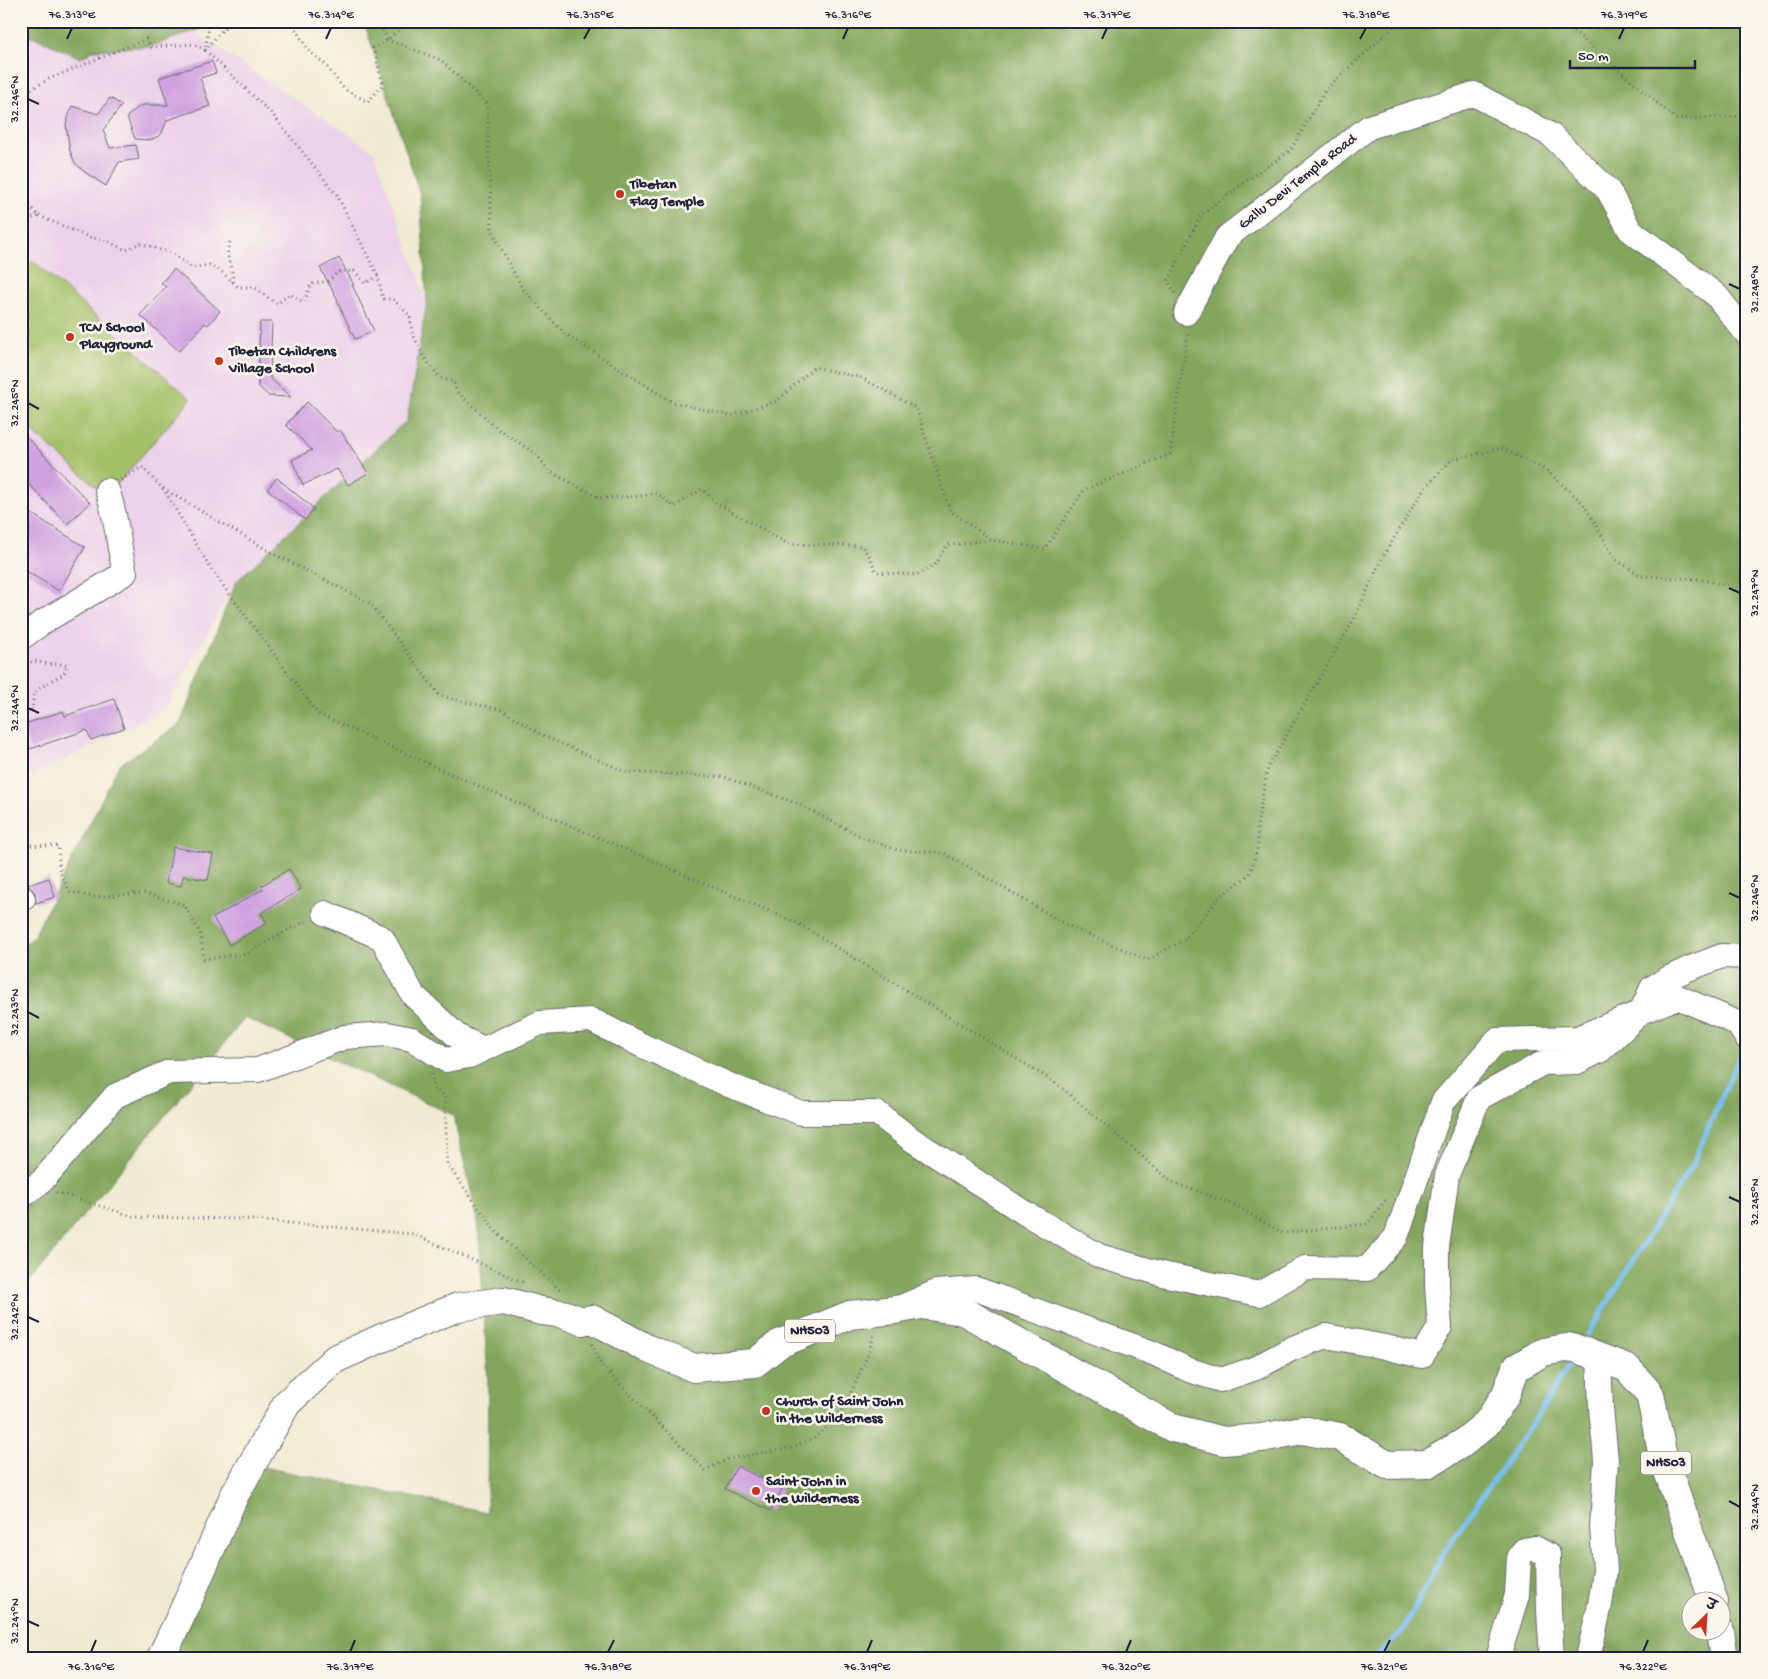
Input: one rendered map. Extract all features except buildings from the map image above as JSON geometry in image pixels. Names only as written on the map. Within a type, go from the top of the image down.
[{"type":"main road","name":"NH503","points":[[161,1658],[234,1496],[288,1403],[334,1359],[458,1308],[504,1301],[541,1311],[564,1314],[582,1321],[592,1319],[648,1349],[694,1368],[755,1363],[779,1344],[850,1315],[921,1305],[963,1311],[1173,1428],[1224,1441],[1261,1438],[1302,1430],[1340,1437],[1387,1465],[1427,1464],[1463,1443],[1487,1423],[1505,1396],[1516,1368],[1543,1352],[1587,1353],[1627,1368],[1650,1394],[1664,1457],[1711,1592]]},
{"type":"main road","points":[[1722,1642],[1724,1658]]},
{"type":"street","name":"Gallu Devi Temple Road","points":[[1186,313],[1227,238],[1369,127],[1474,94],[1551,135],[1608,190],[1630,230],[1716,295],[1747,334]]},
{"type":"street","points":[[21,638],[43,622],[125,573],[119,552],[115,520],[108,490]]},
{"type":"street","points":[[325,912],[382,938],[414,995],[457,1036],[483,1050]]},
{"type":"street","points":[[886,1311],[936,1292],[976,1289],[1153,1354],[1189,1370],[1221,1380],[1256,1368],[1293,1348],[1326,1336],[1422,1356],[1440,1327],[1437,1247],[1447,1174],[1479,1098],[1544,1063],[1577,1062],[1601,1050],[1641,1012],[1652,988],[1671,977],[1722,956],[1747,957]]},
{"type":"street","points":[[21,1197],[42,1181],[115,1096],[169,1072],[258,1070],[345,1037],[387,1034],[412,1039],[446,1060],[469,1056],[540,1023],[591,1020],[729,1085],[801,1113],[877,1113],[911,1138],[1023,1212],[1099,1256],[1162,1274],[1259,1294],[1305,1268],[1367,1269],[1396,1236],[1442,1102],[1497,1040],[1577,1038],[1678,997],[1737,1023],[1744,1033]]},
{"type":"street","points":[[1587,1353],[1601,1408],[1606,1460],[1602,1527],[1605,1572],[1588,1658]]},
{"type":"street","points":[[1498,1658],[1517,1595],[1519,1558],[1524,1550],[1535,1548],[1548,1555],[1552,1658]]},
{"type":"path","points":[[205,50],[210,21]]},
{"type":"path","points":[[205,50],[226,27],[229,21]]},
{"type":"path","points":[[290,21],[310,52],[325,64],[344,89],[368,102],[383,84],[373,48],[388,40],[408,21]]},
{"type":"path","points":[[378,21],[388,40],[441,60],[487,104],[492,231],[522,288],[565,334],[672,402],[731,416],[776,402],[814,367],[862,378],[916,408],[950,511],[992,540]]},
{"type":"path","name":"Gallu Devi Temple Road","points":[[1186,313],[1168,281],[1201,216],[1253,176],[1290,151],[1326,89],[1398,23],[1403,21]]},
{"type":"path","points":[[1562,21],[1676,119],[1747,116]]},
{"type":"path","points":[[21,106],[28,91],[49,79],[146,39],[151,47],[194,44],[205,50],[273,115],[337,195],[378,276],[383,299],[393,299],[410,316],[412,332],[423,356],[440,378],[454,382],[456,391],[498,429],[536,454],[549,471],[600,498],[643,496],[657,493],[674,507],[702,489],[715,502],[788,544],[862,546],[870,557],[876,572],[917,575],[935,565],[947,545],[992,540],[1045,549],[1084,490],[1170,454],[1189,334],[1186,313]]},
{"type":"path","points":[[21,131],[25,156],[21,168]]},
{"type":"path","points":[[21,188],[25,201],[39,216],[91,238],[102,239],[126,250],[140,243],[173,254],[192,268],[209,265],[221,272],[238,287],[254,287],[278,304],[290,294],[304,302],[311,284],[328,281],[338,272],[354,271],[365,283],[378,276]]},
{"type":"path","points":[[21,222],[39,216]]},
{"type":"path","points":[[230,242],[226,254],[234,274],[233,282]]},
{"type":"path","points":[[162,488],[274,554],[370,603],[440,696],[502,710],[544,736],[626,772],[724,777],[796,803],[862,837],[897,850],[944,854],[1069,926],[1147,960],[1184,940],[1219,898],[1250,874],[1258,846],[1257,826],[1268,767],[1354,619],[1380,560],[1423,490],[1451,460],[1502,448],[1547,471],[1583,503],[1616,560],[1642,576],[1697,580],[1747,589]]},
{"type":"path","points":[[108,490],[142,466],[162,488],[211,569],[318,714],[799,924],[1056,1083],[1172,1182],[1233,1204],[1283,1233],[1367,1224],[1391,1193]]},
{"type":"path","points":[[21,665],[34,662],[67,664],[64,674],[50,681],[34,693],[32,710],[21,714]]},
{"type":"path","points":[[21,845],[58,846],[60,873],[70,892],[94,897],[144,894],[184,905],[200,933],[204,959],[246,954],[286,931],[325,912]]},
{"type":"path","points":[[446,1060],[431,1068],[433,1088],[445,1096],[448,1164],[497,1233],[562,1292]]},
{"type":"path","points":[[42,1181],[44,1188],[135,1217],[244,1219],[413,1234],[525,1283]]},
{"type":"path","points":[[582,1321],[601,1364],[705,1470],[728,1459],[792,1448],[814,1438],[831,1424],[845,1406],[886,1311]]},
{"type":"shaded area","name":"Tibetan Childrens Village School","points":[[21,21],[177,21],[374,151],[427,302],[407,420],[236,582],[165,709],[32,776],[21,774]]},
{"type":"green space","points":[[21,21],[222,21],[152,46],[94,50],[81,58],[21,31]]},
{"type":"green space","points":[[352,21],[1747,21],[1747,1658],[172,1658],[258,1466],[487,1512],[488,1380],[478,1221],[453,1115],[245,1018],[21,1292],[21,948],[34,936],[119,765],[180,724],[236,582],[407,420],[427,302],[420,194],[366,28]]},
{"type":"green space","name":"TCV School Playground","points":[[33,261],[191,399],[107,496],[21,422],[21,274]]},
{"type":"waterway","points":[[1584,1341],[1693,1163],[1745,1044]]},
{"type":"waterway","points":[[1375,1658],[1404,1629],[1440,1558],[1544,1406],[1574,1357]]},
{"type":"place","name":"Tibetan Flag Temple","points":[[620,194]]},
{"type":"place","name":"TCV School Playground","points":[[70,337]]},
{"type":"place","name":"Tibetan Childrens Village School","points":[[219,361]]},
{"type":"place","name":"Church of Saint John in the Wilderness","points":[[766,1411]]},
{"type":"place","name":"Saint John in the Wilderness","points":[[756,1491]]}]
